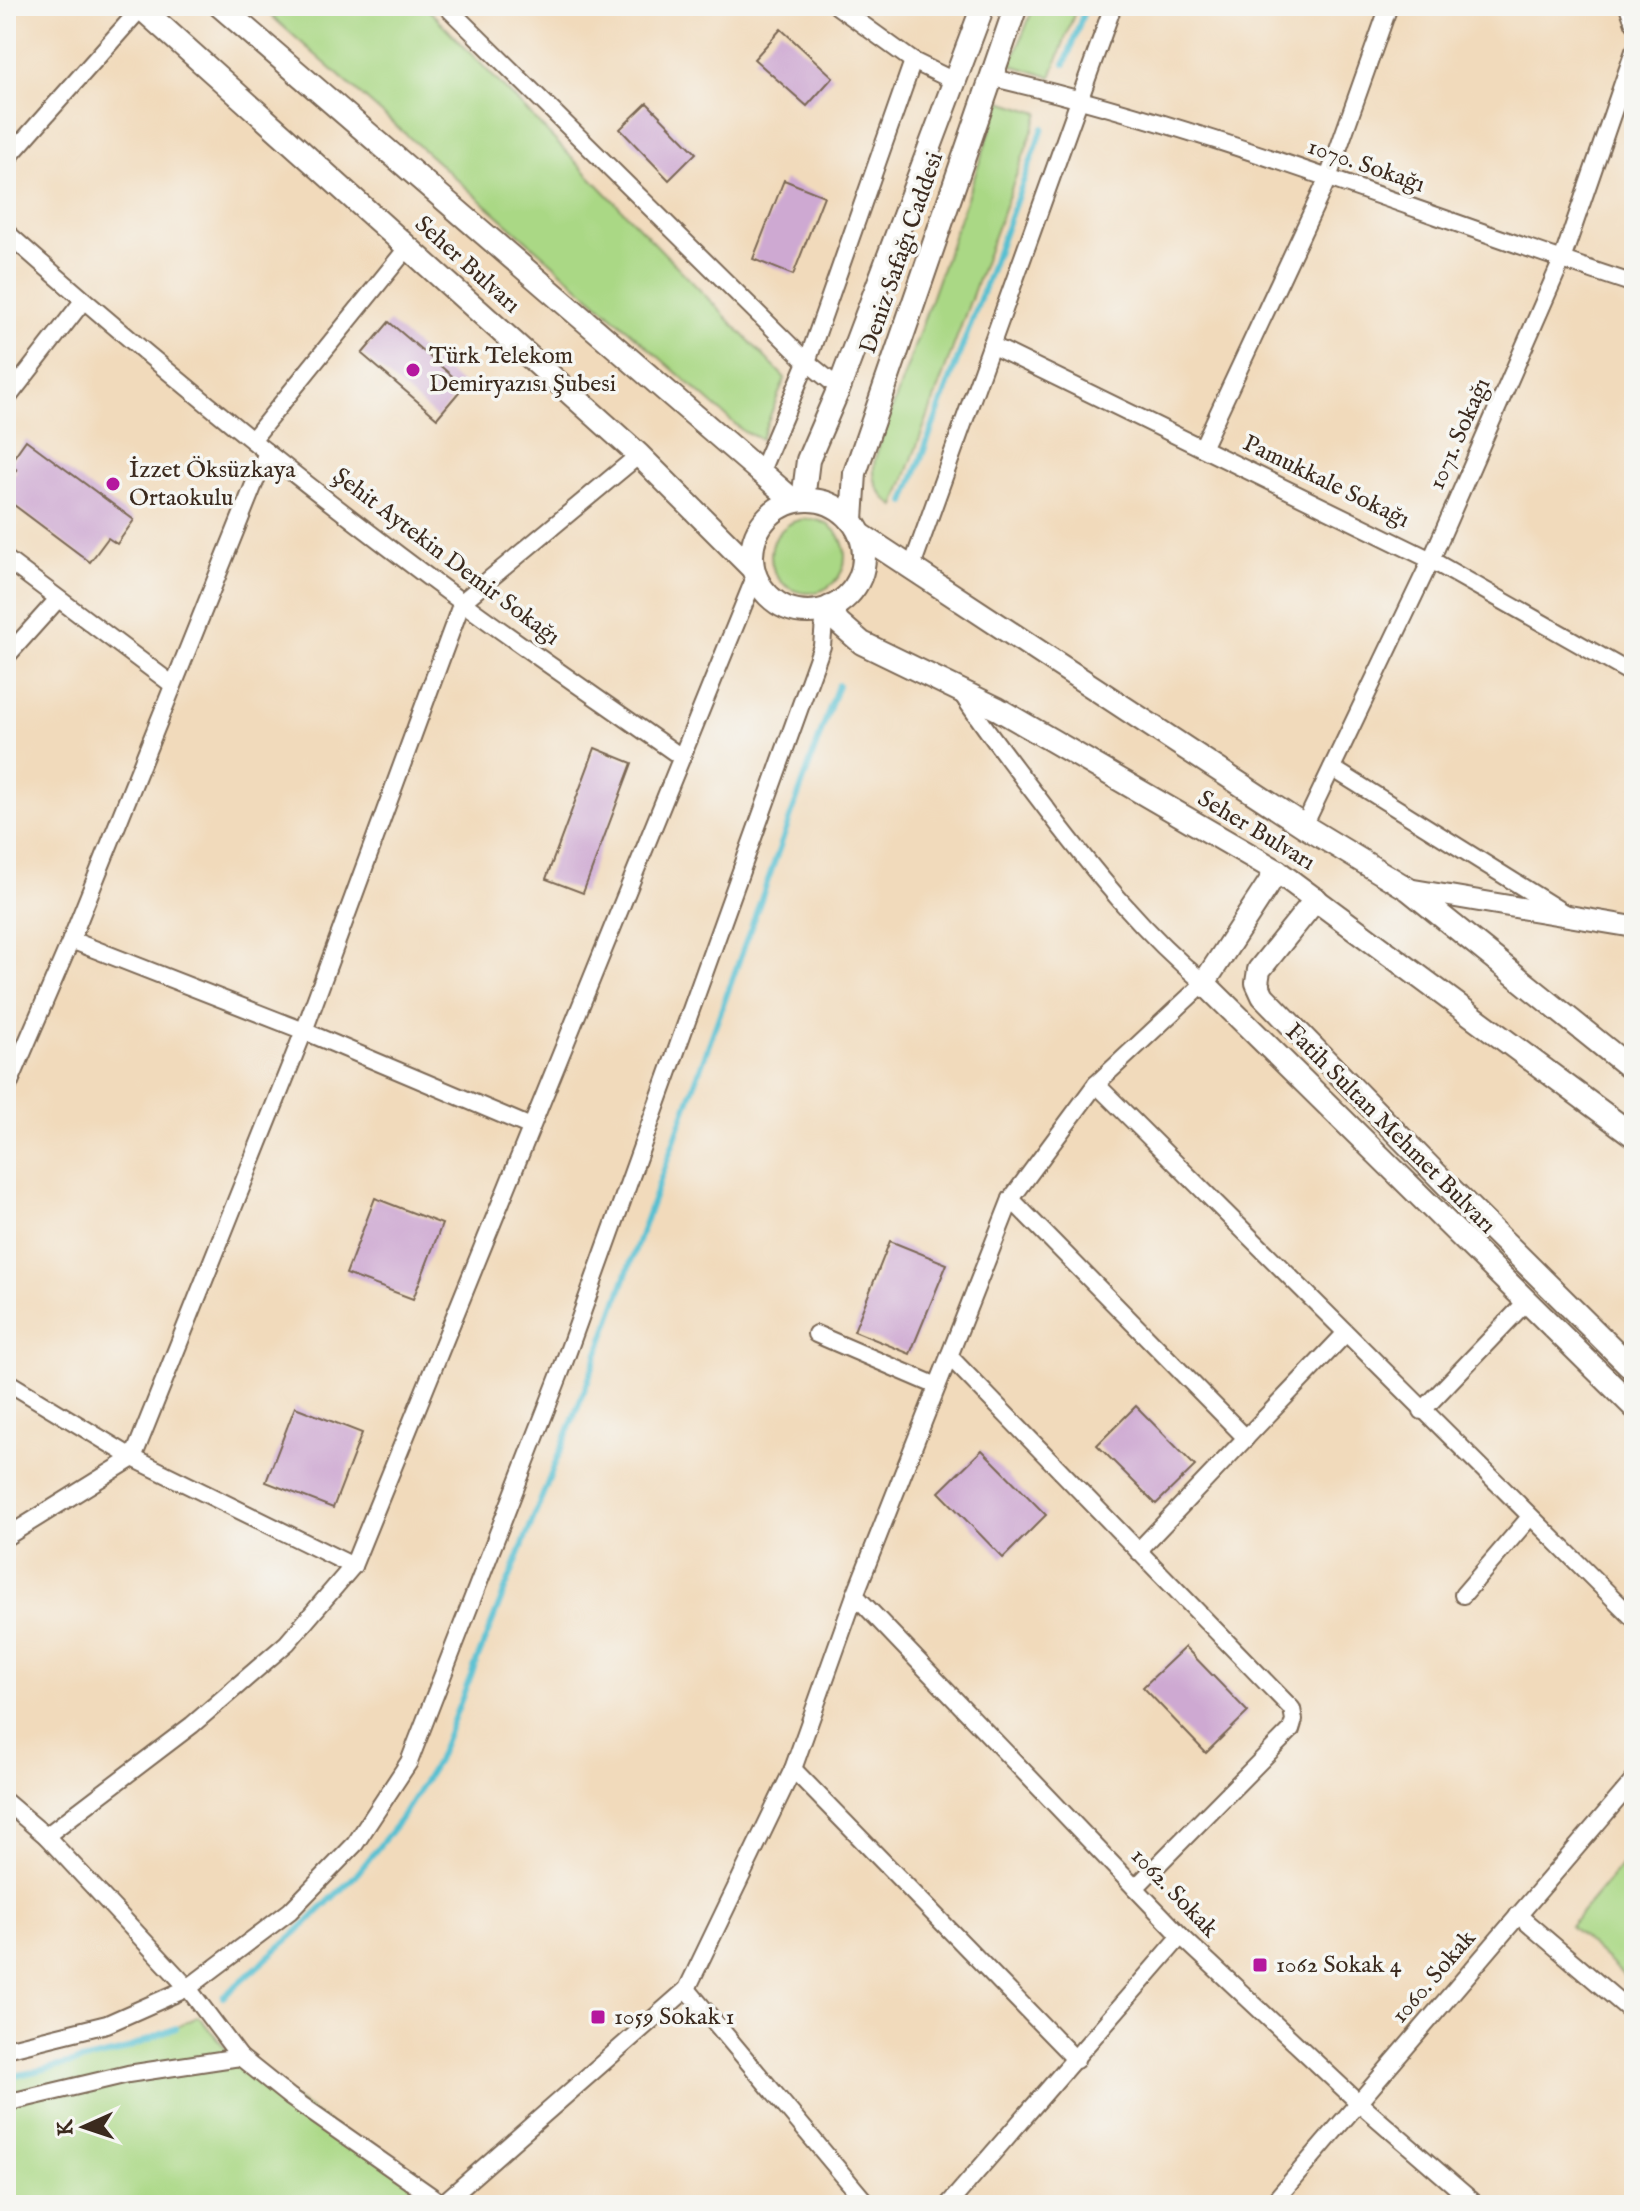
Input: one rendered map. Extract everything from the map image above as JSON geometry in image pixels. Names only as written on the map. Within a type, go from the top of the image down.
[{"type":"main road","name":"Seher Bulvarı","points":[[220,6],[761,471],[799,500]]},
{"type":"main road","name":"Deniz Safağı Caddesi","points":[[799,500],[808,460],[839,388],[983,6]]},
{"type":"main road","name":"Deniz Safağı Caddesi","points":[[856,527],[855,473],[1016,6]]},
{"type":"main road","name":"Seher Bulvarı","points":[[140,7],[639,455],[754,573]]},
{"type":"main road","points":[[799,500],[826,502],[840,509],[856,527],[864,550],[863,566],[858,581],[848,594],[827,608],[805,612],[775,602],[763,591],[754,573],[752,545],[757,530],[779,506],[799,500]]},
{"type":"main road","name":"Seher Bulvarı","points":[[856,527],[911,569],[1304,826],[1408,889],[1634,1071]]},
{"type":"main road","name":"Seher Bulvarı","points":[[827,608],[862,643],[998,709],[1277,871],[1634,1136]]},
{"type":"main road","points":[[1204,983],[1277,871]]},
{"type":"main road","name":"Fatih Sultan Mehmet Bulvarı","points":[[1316,899],[1259,970],[1257,983],[1263,996],[1449,1187],[1634,1370]]},
{"type":"main road","name":"Fatih Sultan Mehmet Bulvarı","points":[[1204,983],[1634,1407]]},
{"type":"street","points":[[446,6],[807,362],[839,388]]},
{"type":"street","points":[[837,6],[913,61],[954,81]]},
{"type":"street","points":[[911,569],[1113,6]]},
{"type":"street","points":[[1202,448],[1328,178],[1389,6]]},
{"type":"street","points":[[1628,6],[1634,23]]},
{"type":"street","points":[[6,160],[140,7]]},
{"type":"street","name":"1071. Sokağı","points":[[1304,826],[1431,560],[1562,260],[1634,51]]},
{"type":"street","points":[[761,471],[807,362],[913,61]]},
{"type":"street","name":"1070. Sokağı","points":[[989,77],[1081,98],[1328,178],[1634,284]]},
{"type":"street","name":"Şehit Aytekin Demir Sokağı","points":[[6,232],[83,301],[267,452],[462,602],[681,757]]},
{"type":"street","points":[[252,440],[408,247]]},
{"type":"street","points":[[6,400],[83,301]]},
{"type":"street","name":"Pamukkale Sokağı","points":[[991,345],[1431,560],[1634,675]]},
{"type":"street","points":[[6,1091],[71,940],[267,452]]},
{"type":"street","points":[[6,1537],[133,1458],[304,1031],[462,602],[639,455]]},
{"type":"street","points":[[6,559],[173,685]]},
{"type":"street","points":[[46,1836],[192,1725],[287,1643],[353,1566],[754,573]]},
{"type":"street","points":[[6,657],[58,599]]},
{"type":"street","points":[[6,2049],[107,2024],[188,1988],[300,1900],[355,1844],[409,1762],[561,1371],[822,646],[827,608]]},
{"type":"street","points":[[6,1802],[46,1836],[188,1988],[240,2057],[290,2097],[443,2204],[687,1989],[793,1769],[855,1595],[1011,1199],[1096,1084],[1204,983],[1154,938],[1087,862],[988,733],[960,691]]},
{"type":"street","points":[[1332,768],[1569,916]]},
{"type":"street","points":[[1408,889],[1634,927]]},
{"type":"street","points":[[71,940],[304,1031],[531,1127]]},
{"type":"street","points":[[1096,1084],[1634,1619]]},
{"type":"street","points":[[1011,1199],[1246,1438]]},
{"type":"street","points":[[1422,1411],[1527,1301]]},
{"type":"street","points":[[816,1334],[937,1386]]},
{"type":"street","points":[[1138,1551],[1345,1334]]},
{"type":"street","points":[[949,1356],[1292,1709],[1294,1720],[1291,1730],[1135,1888]]},
{"type":"street","points":[[6,1381],[133,1458],[353,1566]]},
{"type":"street","points":[[1463,1595],[1530,1517]]},
{"type":"street","name":"1062. Sokak","points":[[855,1595],[1181,1936],[1358,2102],[1477,2205]]},
{"type":"street","points":[[793,1769],[1076,2060]]},
{"type":"street","name":"1060. Sokak","points":[[1271,2205],[1634,1780]]},
{"type":"street","points":[[1518,1915],[1634,2014]]},
{"type":"street","points":[[948,2205],[1181,1936]]},
{"type":"street","points":[[687,1989],[868,2205]]},
{"type":"street","points":[[6,2103],[128,2074],[240,2057]]},
{"type":"green space","points":[[260,6],[425,6],[785,378],[761,439],[744,432]]},
{"type":"green space","points":[[1034,6],[1077,6],[1051,77],[1011,65]]},
{"type":"green space","points":[[1001,101],[1039,113],[895,506],[876,484],[876,455]]},
{"type":"green space","points":[[808,519],[822,522],[834,530],[842,542],[845,556],[842,570],[834,582],[822,590],[808,593],[794,590],[782,582],[774,570],[771,556],[774,542],[782,530],[794,522]]},
{"type":"green space","points":[[1634,1850],[1634,1985],[1570,1926]]},
{"type":"green space","points":[[198,2016],[234,2058],[450,2205],[6,2205],[6,2079],[129,2047]]},
{"type":"building","points":[[781,29],[833,77],[807,106],[754,59]]},
{"type":"building","points":[[647,103],[696,153],[669,180],[620,129]]},
{"type":"building","points":[[784,180],[824,196],[793,275],[753,259]]},
{"type":"building","name":"Türk Telekom Demiryazısı Şubesi","points":[[389,322],[464,386],[437,418],[362,354]]},
{"type":"building","points":[[26,440],[134,520],[117,544],[108,538],[90,562],[6,499],[6,484],[17,470],[9,464]]},
{"type":"building","points":[[595,748],[632,763],[583,893],[546,879]]},
{"type":"building","points":[[375,1198],[442,1224],[413,1299],[346,1274]]},
{"type":"building","points":[[890,1241],[947,1264],[910,1354],[854,1331]]},
{"type":"building","points":[[1136,1406],[1195,1466],[1156,1504],[1097,1445]]},
{"type":"building","points":[[295,1407],[362,1433],[333,1508],[266,1482]]},
{"type":"building","points":[[982,1450],[1046,1515],[1003,1558],[939,1492]]},
{"type":"building","points":[[1185,1647],[1248,1712],[1206,1753],[1143,1687]]},
{"type":"waterway","points":[[1065,64],[1086,6]]},
{"type":"waterway","points":[[905,502],[1043,128]]},
{"type":"waterway","points":[[223,1997],[357,1874],[400,1820],[437,1761],[588,1381],[838,685]]},
{"type":"waterway","points":[[6,2078],[116,2053],[176,2028]]},
{"type":"place","name":"Türk Telekom Demiryazısı Şubesi","points":[[413,370]]},
{"type":"place","name":"İzzet Öksüzkaya Ortaokulu","points":[[113,484]]},
{"type":"place","name":"1062 Sokak 4","points":[[1260,1965]]},
{"type":"place","name":"1059 Sokak 1","points":[[598,2017]]}]
